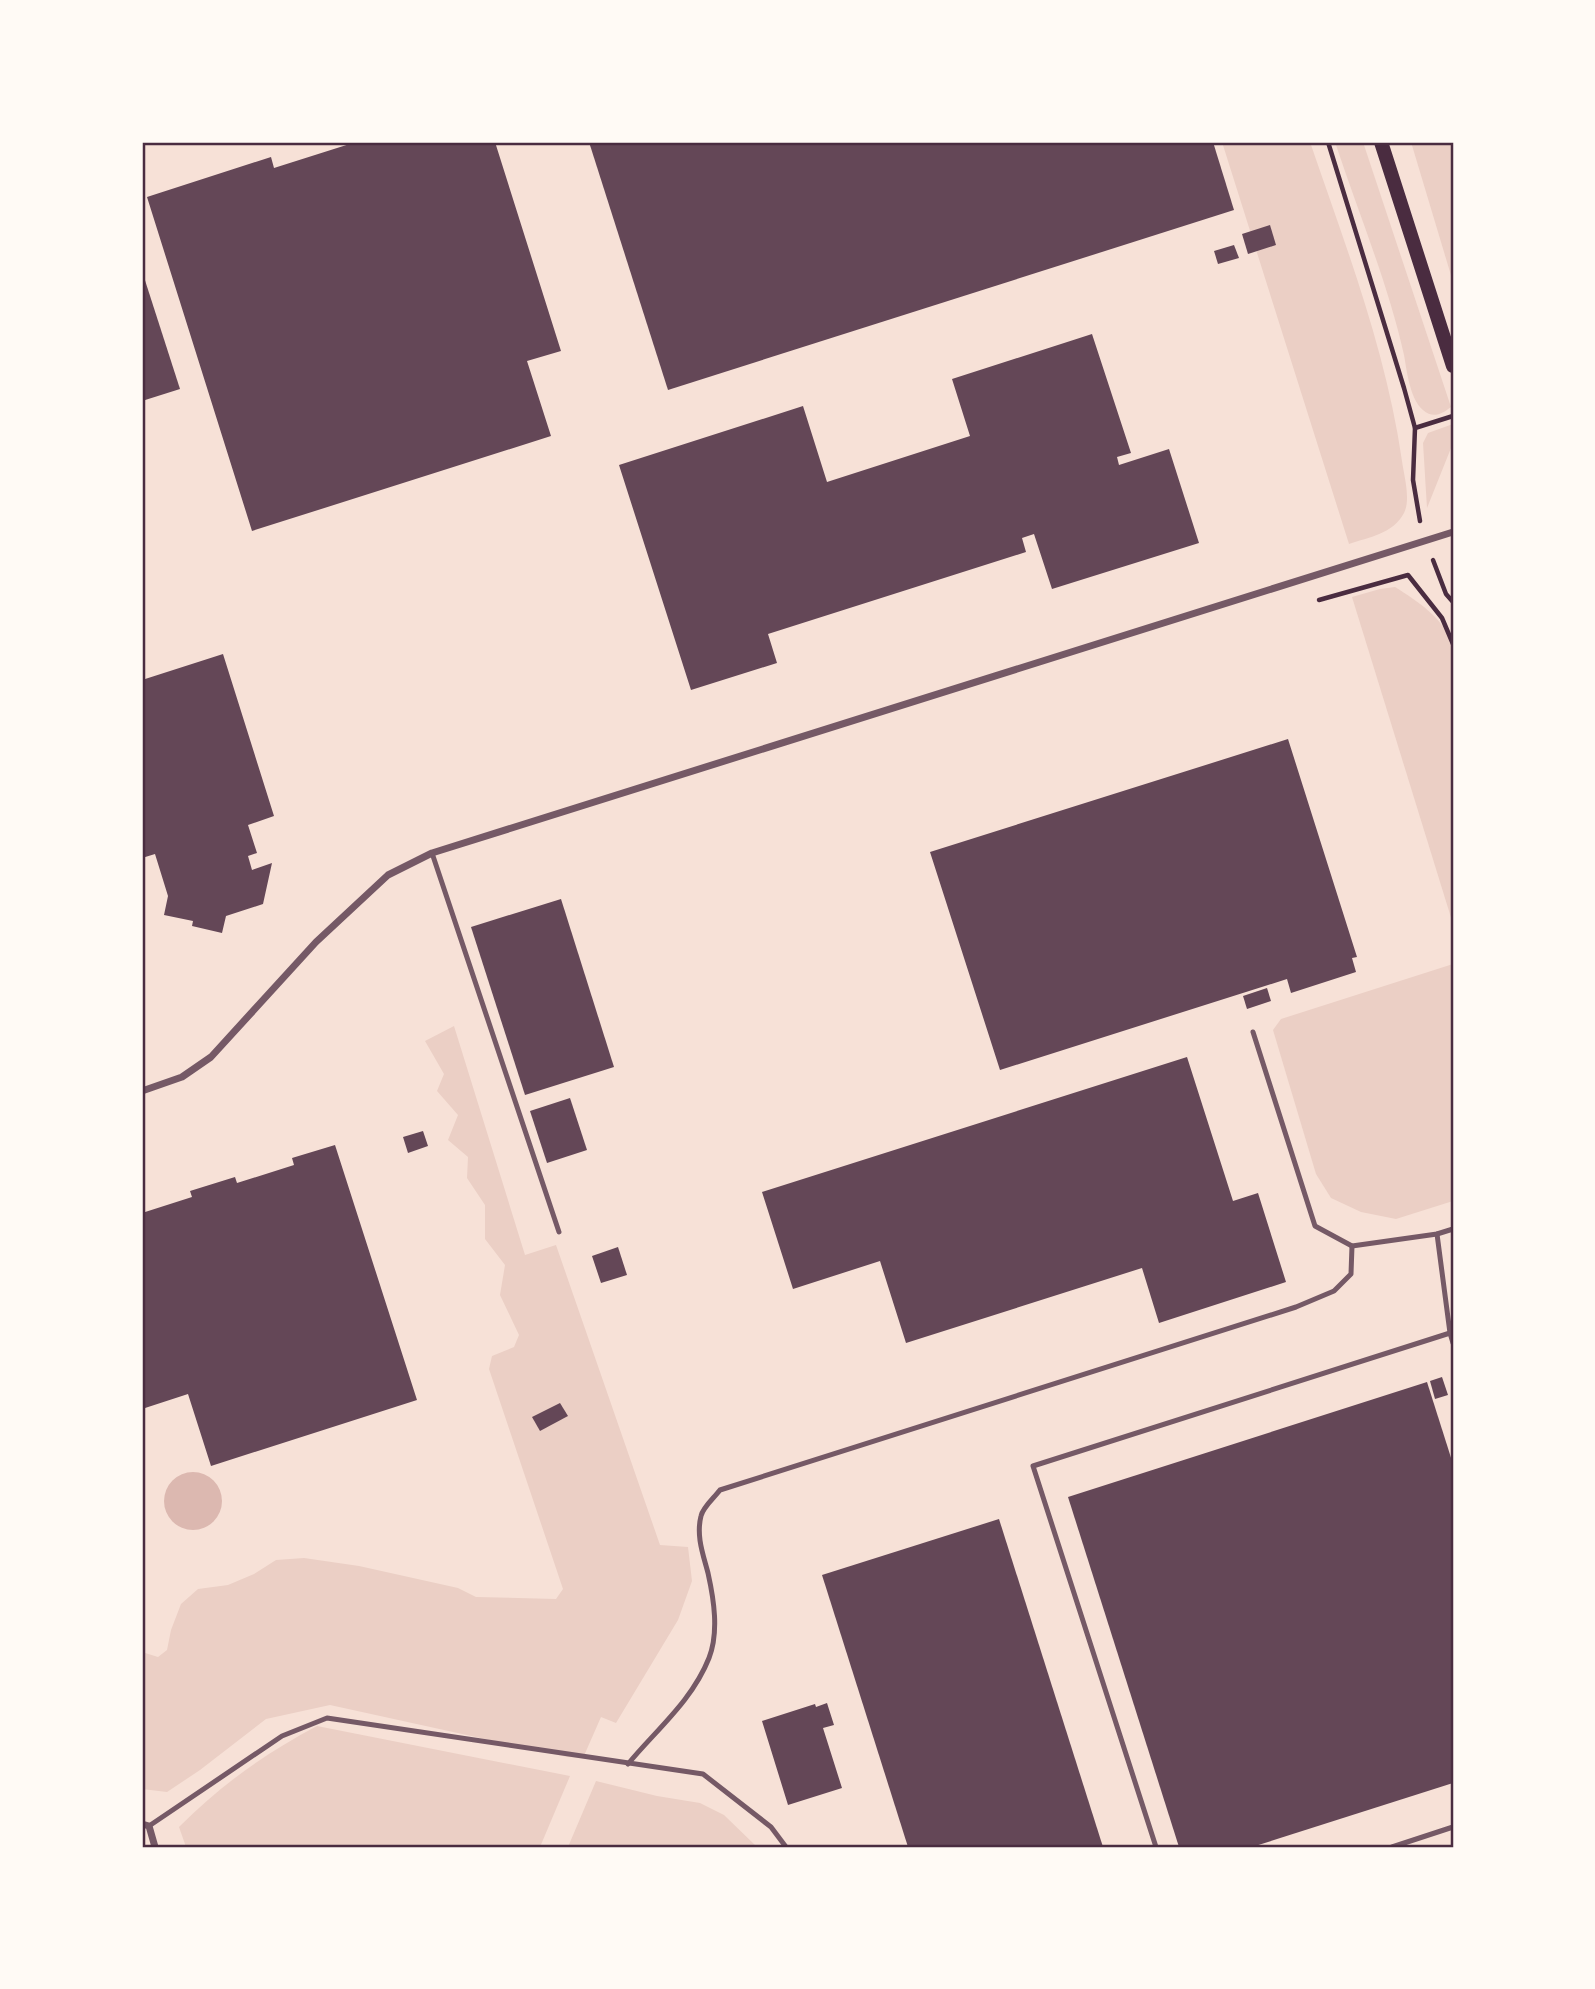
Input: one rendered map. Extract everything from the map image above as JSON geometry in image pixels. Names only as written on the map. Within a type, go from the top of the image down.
[{"type":"main road","points":[[1381,142],[1453,366]]},
{"type":"street","points":[[142,1091],[183,1077],[211,1057],[316,942],[388,875],[432,853],[1453,532]]},
{"type":"street","points":[[145,1825],[155,1847]]},
{"type":"lane","points":[[432,853],[559,1232]]},
{"type":"lane","points":[[1253,1032],[1315,1226],[1352,1246],[1437,1234],[1453,1229]]},
{"type":"lane","points":[[1437,1234],[1453,1343]]},
{"type":"lane","points":[[628,1764],[690,1693],[709,1657],[715,1625],[699,1537],[701,1513],[720,1490],[1296,1307],[1334,1291],[1352,1274],[1352,1246]]},
{"type":"lane","points":[[1156,1847],[1033,1466],[1450,1333]]},
{"type":"lane","points":[[145,1825],[282,1736],[327,1718],[703,1774],[771,1826],[786,1847]]},
{"type":"lane","points":[[1392,1847],[1453,1827]]},
{"type":"path","points":[[1328,142],[1415,428],[1413,480],[1418,513],[1440,583],[1453,603]]},
{"type":"path","points":[[1415,428],[1453,416]]},
{"type":"path","points":[[1319,600],[1409,575],[1442,618],[1453,644]]},
{"type":"shaded area","points":[[1222,142],[1310,142],[1364,299],[1395,420],[1407,501],[1399,520],[1380,534],[1349,544]]},
{"type":"shaded area","points":[[1335,142],[1363,142],[1451,407],[1441,413],[1427,413],[1412,392],[1390,301]]},
{"type":"shaded area","points":[[1411,142],[1453,142],[1453,282]]},
{"type":"shaded area","points":[[1453,424],[1453,443],[1427,508],[1423,443],[1428,433]]},
{"type":"shaded area","points":[[1395,587],[1421,604],[1436,618],[1453,643],[1453,924],[1352,597]]},
{"type":"shaded area","points":[[1453,964],[1453,1201],[1396,1219],[1361,1212],[1331,1198],[1316,1174],[1273,1030],[1281,1019]]},
{"type":"shaded area","points":[[454,1026],[525,1255],[556,1245],[660,1545],[688,1547],[692,1581],[678,1620],[616,1723],[601,1717],[583,1758],[567,1757],[330,1705],[266,1719],[167,1792],[142,1789],[142,1652],[158,1657],[167,1650],[181,1604],[198,1589],[228,1585],[254,1574],[276,1560],[304,1558],[359,1566],[458,1588],[476,1597],[556,1599],[563,1589],[489,1369],[492,1356],[514,1347],[519,1335],[500,1295],[505,1265],[485,1239],[485,1205],[467,1178],[468,1157],[448,1140],[458,1115],[437,1091],[444,1074],[425,1041]]},
{"type":"shaded area","points":[[187,1472],[199,1472],[214,1480],[222,1495],[222,1507],[214,1522],[199,1530],[187,1530],[172,1522],[164,1507],[164,1495],[172,1480]]},
{"type":"shaded area","points":[[317,1726],[570,1776],[540,1847],[186,1847],[179,1827],[211,1797],[244,1771]]},
{"type":"shaded area","points":[[596,1781],[700,1803],[724,1815],[757,1847],[568,1847]]},
{"type":"building","points":[[356,142],[495,142],[561,351],[527,361],[551,436],[252,531],[147,197],[271,157],[274,168]]},
{"type":"building","points":[[589,142],[1213,142],[1234,210],[668,390]]},
{"type":"building","points":[[1270,225],[1276,245],[1248,254],[1242,234]]},
{"type":"building","points":[[1234,245],[1239,258],[1218,264],[1214,251]]},
{"type":"building","points":[[142,271],[180,389],[142,401]]},
{"type":"building","points":[[1092,334],[1131,453],[1117,457],[1119,465],[1169,449],[1199,543],[1052,589],[1034,534],[1022,538],[1026,552],[768,634],[777,663],[691,690],[619,465],[803,406],[827,482],[970,436],[952,379]]},
{"type":"building","points":[[223,654],[274,816],[248,825],[257,853],[248,856],[252,870],[272,863],[263,904],[226,916],[222,933],[192,926],[193,921],[164,915],[168,896],[155,854],[142,858],[142,680]]},
{"type":"building","points":[[1288,739],[1357,957],[1352,958],[1356,972],[1291,993],[1287,979],[1000,1070],[930,852]]},
{"type":"building","points":[[561,899],[614,1067],[525,1095],[471,927]]},
{"type":"building","points":[[1267,988],[1271,1001],[1247,1009],[1243,996]]},
{"type":"building","points":[[1187,1057],[1233,1201],[1258,1193],[1286,1282],[1159,1323],[1142,1268],[906,1343],[880,1261],[793,1289],[762,1192]]},
{"type":"building","points":[[570,1098],[587,1150],[547,1163],[530,1111]]},
{"type":"building","points":[[423,1131],[428,1146],[408,1153],[403,1137]]},
{"type":"building","points":[[335,1145],[417,1400],[211,1466],[188,1394],[142,1409],[142,1213],[192,1197],[190,1191],[235,1177],[237,1183],[294,1165],[292,1158]]},
{"type":"building","points":[[618,1247],[627,1275],[601,1283],[592,1256]]},
{"type":"building","points":[[1442,1377],[1448,1395],[1435,1399],[1430,1381]]},
{"type":"building","points":[[1427,1382],[1453,1464],[1453,1783],[1252,1847],[1179,1847],[1068,1497]]},
{"type":"building","points":[[560,1403],[568,1416],[540,1431],[532,1417]]},
{"type":"building","points":[[999,1519],[1103,1847],[908,1847],[822,1575]]},
{"type":"building","points":[[827,1703],[834,1725],[823,1728],[842,1788],[788,1805],[762,1721],[815,1704],[816,1707]]}]
